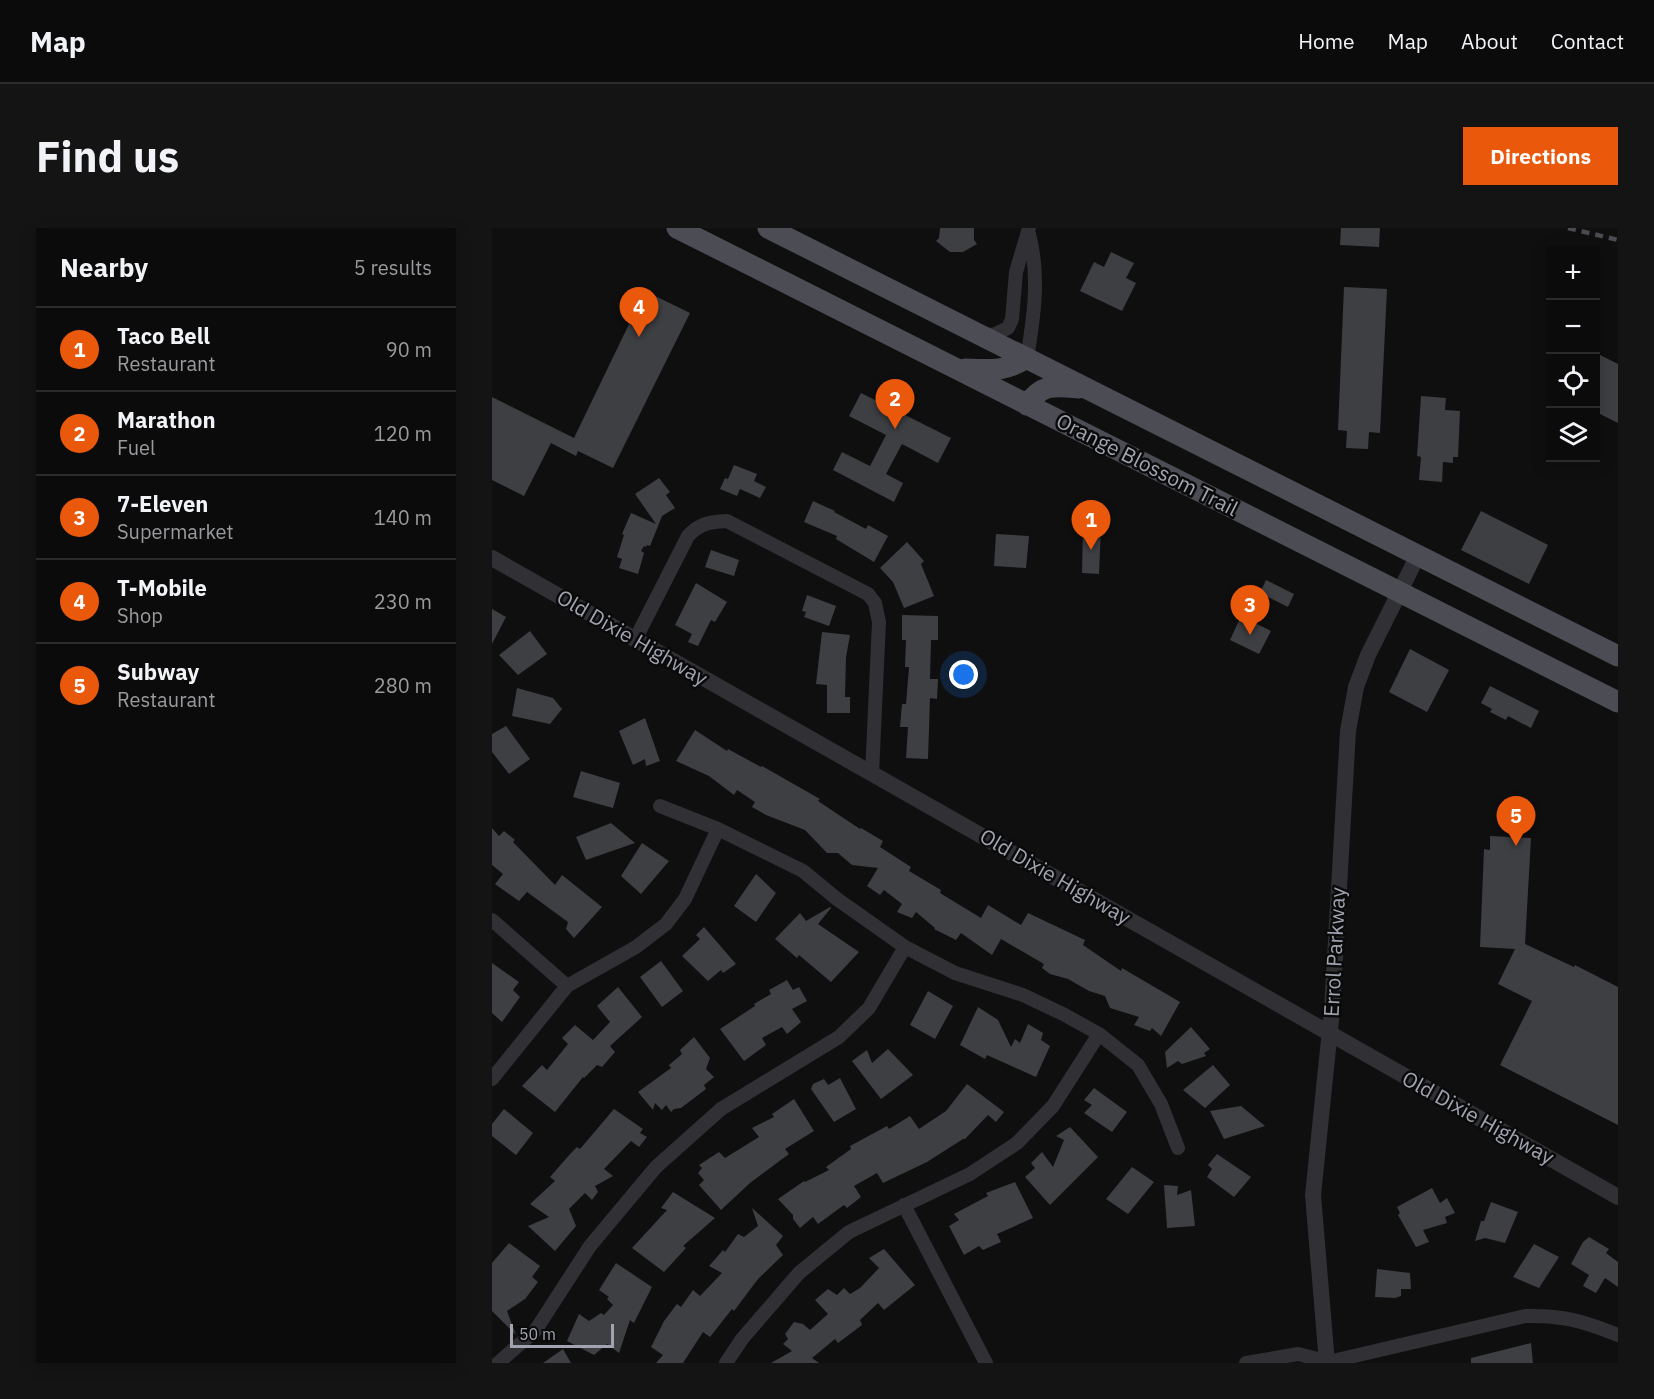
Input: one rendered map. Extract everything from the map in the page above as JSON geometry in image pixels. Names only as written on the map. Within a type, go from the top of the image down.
[{"type":"main road","name":"Orange Blossom Trail","points":[[677,228],[1618,702]]},
{"type":"main road","name":"Orange Blossom Trail","points":[[768,228],[1618,656]]},
{"type":"main road","points":[[953,368],[993,371],[1010,368],[1027,358]]},
{"type":"main road","points":[[1027,405],[1034,394],[1049,387],[1089,389]]},
{"type":"street","points":[[980,334],[993,335],[1008,328],[1012,320],[1016,272],[1029,231]]},
{"type":"street","points":[[1027,358],[1036,289],[1034,253],[1029,231]]},
{"type":"street","points":[[635,640],[688,536],[696,527],[707,522],[727,521],[868,594],[875,603],[879,622],[872,774]]},
{"type":"street","name":"Errol Parkway","points":[[1326,1362],[1313,1195],[1330,1034],[1348,731],[1356,687],[1368,655],[1418,555]]},
{"type":"street","name":"Old Dixie Highway","points":[[492,558],[1618,1197]]},
{"type":"street","points":[[660,806],[718,830],[803,871],[837,899],[905,947],[955,973],[1023,995],[1064,1014],[1099,1034],[1138,1065],[1161,1104],[1178,1148]]},
{"type":"street","points":[[492,1079],[567,986],[636,947],[666,924],[685,899],[718,830]]},
{"type":"street","points":[[492,921],[567,986]]},
{"type":"street","points":[[498,1363],[535,1331],[591,1246],[656,1167],[721,1109],[839,1036],[869,1008],[905,947]]},
{"type":"street","points":[[726,1363],[742,1339],[799,1273],[849,1232],[970,1174],[1017,1143],[1053,1106],[1099,1034]]},
{"type":"street","points":[[904,1205],[986,1363]]},
{"type":"street","points":[[1246,1363],[1298,1354],[1326,1362],[1525,1316],[1552,1315],[1586,1322],[1618,1335]]},
{"type":"building","points":[[940,228],[974,228],[974,240],[977,244],[963,252],[950,252],[936,241],[939,238]]},
{"type":"building","points":[[1341,228],[1380,228],[1379,247],[1340,245]]},
{"type":"building","points":[[1111,252],[1134,263],[1126,278],[1136,283],[1122,311],[1080,291],[1094,262],[1104,267]]},
{"type":"building","points":[[1344,287],[1387,289],[1380,433],[1369,432],[1368,449],[1346,448],[1347,431],[1338,430]]},
{"type":"building","points":[[645,291],[690,313],[613,468],[578,451],[576,456],[551,443],[524,496],[492,480],[492,397],[574,438]]},
{"type":"building","points":[[1600,355],[1618,364],[1618,423],[1600,414]]},
{"type":"building","points":[[861,393],[951,438],[938,463],[902,444],[886,474],[903,483],[894,502],[833,470],[842,452],[870,466],[886,435],[849,416]]},
{"type":"building","points":[[1421,396],[1446,398],[1445,410],[1460,411],[1458,457],[1453,457],[1453,463],[1443,462],[1442,482],[1419,480],[1421,457],[1417,456]]},
{"type":"building","points":[[734,465],[757,474],[754,481],[766,487],[760,498],[740,489],[737,496],[720,489],[725,478],[728,479]]},
{"type":"building","points":[[659,478],[670,492],[666,495],[675,508],[662,516],[650,546],[644,546],[641,551],[644,553],[638,574],[619,568],[622,559],[617,557],[624,535],[622,534],[631,513],[656,524],[635,494]]},
{"type":"building","points":[[813,501],[866,529],[868,525],[888,536],[874,562],[836,539],[837,536],[804,522]]},
{"type":"building","points":[[1481,511],[1548,545],[1529,584],[1461,550]]},
{"type":"building","points":[[1083,526],[1101,527],[1099,574],[1082,573]]},
{"type":"building","points":[[996,534],[1029,536],[1026,568],[994,566]]},
{"type":"building","points":[[907,542],[924,561],[921,564],[934,596],[904,608],[893,582],[880,568]]},
{"type":"building","points":[[711,550],[739,560],[734,576],[705,567]]},
{"type":"building","points":[[1266,580],[1294,594],[1288,607],[1260,593]]},
{"type":"building","points":[[696,583],[727,602],[715,622],[711,620],[698,646],[688,642],[692,634],[675,625]]},
{"type":"building","points":[[807,595],[836,606],[829,626],[804,617],[806,612],[802,611]]},
{"type":"building","points":[[492,609],[506,617],[492,644]]},
{"type":"building","points":[[902,615],[938,616],[938,640],[931,640],[930,679],[938,679],[937,699],[930,698],[928,759],[906,758],[908,727],[900,727],[902,704],[906,704],[909,667],[905,667],[906,640],[902,640]]},
{"type":"building","points":[[1241,616],[1271,631],[1259,654],[1230,640]]},
{"type":"building","points":[[530,631],[547,654],[518,675],[499,655]]},
{"type":"building","points":[[822,632],[850,635],[846,657],[845,697],[850,697],[850,713],[827,713],[827,685],[816,684]]},
{"type":"building","points":[[1410,649],[1449,670],[1427,712],[1389,692]]},
{"type":"building","points":[[1490,686],[1539,711],[1531,728],[1508,716],[1506,720],[1490,712],[1492,709],[1481,703]]},
{"type":"building","points":[[517,688],[553,698],[562,709],[550,724],[512,716]]},
{"type":"building","points":[[645,718],[660,761],[646,766],[645,759],[633,765],[619,731]]},
{"type":"building","points":[[506,726],[530,759],[509,774],[492,752],[492,734]]},
{"type":"building","points":[[695,730],[727,751],[728,749],[762,766],[820,799],[818,801],[860,829],[883,841],[880,847],[911,867],[909,871],[981,918],[988,905],[1021,925],[1028,913],[1085,940],[1083,945],[1121,971],[1122,968],[1180,1002],[1161,1036],[1152,1028],[1150,1031],[1134,1025],[1139,1017],[1110,1008],[1105,996],[1089,991],[1068,979],[1050,974],[1042,968],[1044,964],[1001,939],[992,955],[961,933],[956,940],[934,929],[916,912],[912,918],[897,912],[902,904],[884,890],[880,895],[867,886],[878,868],[852,865],[838,853],[827,853],[805,830],[766,815],[752,807],[755,802],[737,790],[734,795],[709,776],[676,761]]},
{"type":"building","points":[[581,771],[620,783],[613,808],[573,797]]},
{"type":"building","points":[[611,823],[635,843],[586,860],[576,837]]},
{"type":"building","points":[[492,828],[499,836],[504,831],[515,840],[513,842],[555,885],[562,875],[602,907],[574,938],[566,929],[568,922],[527,892],[519,901],[495,884],[503,874],[492,865]]},
{"type":"building","points":[[1490,836],[1531,838],[1525,944],[1574,967],[1575,965],[1618,987],[1618,1125],[1500,1065],[1532,1001],[1498,984],[1515,949],[1480,947],[1484,849],[1490,850]]},
{"type":"building","points":[[642,843],[669,861],[641,894],[621,876]]},
{"type":"building","points":[[756,874],[776,893],[756,922],[734,906]]},
{"type":"building","points":[[830,907],[818,924],[859,952],[831,982],[799,955],[797,958],[775,939],[800,913],[806,921]]},
{"type":"building","points":[[704,927],[736,964],[723,973],[721,970],[708,981],[682,956],[700,939],[696,935]]},
{"type":"building","points":[[661,961],[683,991],[662,1007],[640,977]]},
{"type":"building","points":[[492,963],[519,982],[513,990],[520,997],[502,1022],[492,1013]]},
{"type":"building","points":[[787,980],[793,990],[799,987],[807,1001],[792,1009],[801,1022],[787,1034],[782,1027],[762,1038],[766,1045],[744,1061],[720,1029],[771,994],[769,990]]},
{"type":"building","points":[[618,987],[642,1017],[610,1046],[615,1052],[602,1067],[597,1065],[583,1077],[555,1112],[522,1086],[542,1065],[547,1070],[568,1044],[562,1038],[575,1025],[593,1040],[610,1022],[597,1006]]},
{"type":"building","points":[[928,991],[953,1006],[935,1039],[910,1025]]},
{"type":"building","points":[[978,1007],[998,1020],[1011,1047],[1015,1039],[1020,1043],[1028,1024],[1043,1033],[1041,1040],[1050,1046],[1036,1077],[987,1055],[985,1059],[960,1045]]},
{"type":"building","points":[[1191,1027],[1210,1049],[1204,1053],[1206,1056],[1182,1064],[1178,1061],[1167,1068],[1165,1052]]},
{"type":"building","points":[[694,1037],[710,1058],[706,1069],[714,1077],[704,1085],[706,1089],[681,1108],[671,1112],[666,1105],[662,1110],[655,1103],[653,1110],[638,1092],[671,1068],[669,1065],[682,1054],[680,1050]]},
{"type":"building","points":[[888,1049],[913,1075],[881,1099],[852,1061],[867,1050],[872,1063]]},
{"type":"building","points":[[1213,1065],[1230,1085],[1205,1108],[1183,1090]]},
{"type":"building","points":[[840,1078],[856,1109],[834,1122],[811,1089],[813,1084],[824,1079],[828,1085]]},
{"type":"building","points":[[967,1084],[1004,1112],[996,1122],[988,1115],[965,1139],[927,1162],[883,1183],[877,1173],[854,1186],[861,1197],[847,1208],[844,1205],[818,1224],[813,1217],[800,1228],[793,1219],[793,1215],[778,1199],[804,1181],[829,1170],[826,1167],[851,1149],[850,1146],[887,1126],[889,1129],[910,1116],[919,1129],[946,1111]]},
{"type":"building","points":[[1094,1088],[1127,1112],[1112,1132],[1084,1113],[1092,1105],[1084,1100]]},
{"type":"building","points":[[794,1099],[814,1131],[785,1149],[789,1154],[750,1183],[721,1210],[699,1185],[704,1180],[698,1173],[702,1168],[699,1165],[719,1152],[725,1158],[759,1137],[752,1128],[774,1117],[772,1114]]},
{"type":"building","points":[[1241,1106],[1265,1126],[1224,1139],[1210,1111]]},
{"type":"building","points":[[504,1109],[533,1133],[516,1155],[492,1136],[492,1124]]},
{"type":"building","points":[[614,1109],[643,1129],[640,1133],[647,1137],[639,1147],[631,1141],[604,1169],[613,1176],[595,1186],[598,1192],[592,1200],[585,1193],[569,1209],[576,1226],[555,1251],[528,1226],[549,1217],[530,1204],[555,1181],[550,1177],[577,1147],[580,1149]]},
{"type":"building","points":[[1070,1127],[1098,1157],[1050,1205],[1025,1177],[1035,1168],[1031,1163],[1042,1152],[1053,1167],[1064,1140],[1056,1136]]},
{"type":"building","points":[[1217,1154],[1251,1177],[1234,1197],[1207,1177],[1212,1169],[1208,1165]]},
{"type":"building","points":[[1132,1167],[1154,1182],[1128,1214],[1106,1199]]},
{"type":"building","points":[[1015,1182],[1033,1218],[997,1234],[1001,1242],[983,1250],[979,1246],[964,1255],[949,1226],[959,1220],[954,1214],[988,1196],[986,1193]]},
{"type":"building","points":[[1164,1185],[1178,1186],[1177,1195],[1191,1190],[1195,1226],[1167,1228]]},
{"type":"building","points":[[1432,1188],[1440,1203],[1447,1198],[1455,1213],[1445,1217],[1447,1223],[1423,1230],[1429,1242],[1416,1247],[1398,1215],[1400,1213],[1397,1207]]},
{"type":"building","points":[[673,1192],[715,1218],[683,1246],[686,1248],[664,1272],[632,1248],[667,1210],[661,1208]]},
{"type":"building","points":[[1491,1202],[1518,1212],[1505,1243],[1485,1238],[1475,1241],[1481,1221],[1484,1221]]},
{"type":"building","points":[[752,1208],[783,1236],[776,1245],[783,1255],[758,1279],[734,1311],[732,1309],[710,1337],[703,1332],[683,1363],[656,1363],[663,1355],[651,1347],[664,1321],[677,1304],[681,1307],[693,1290],[700,1296],[722,1273],[709,1266],[723,1250],[725,1252],[738,1234],[744,1237],[758,1226]]},
{"type":"building","points":[[1589,1237],[1609,1249],[1606,1253],[1618,1262],[1618,1287],[1605,1278],[1596,1293],[1583,1286],[1589,1275],[1571,1264],[1583,1242]]},
{"type":"building","points":[[509,1243],[540,1266],[532,1277],[538,1282],[525,1299],[507,1311],[516,1335],[492,1311],[492,1263]]},
{"type":"building","points":[[1534,1244],[1559,1257],[1539,1288],[1513,1277]]},
{"type":"building","points":[[884,1249],[915,1285],[884,1310],[878,1303],[860,1320],[862,1325],[838,1343],[835,1339],[812,1358],[819,1363],[771,1363],[792,1351],[783,1344],[788,1339],[785,1334],[794,1322],[803,1324],[810,1330],[828,1314],[815,1300],[828,1289],[837,1295],[844,1288],[850,1294],[860,1288],[879,1268],[869,1258]]},
{"type":"building","points":[[616,1263],[652,1287],[634,1323],[630,1320],[619,1353],[607,1344],[594,1355],[567,1341],[579,1314],[589,1321],[601,1313],[604,1315],[613,1305],[607,1299],[609,1297],[599,1290]]},
{"type":"building","points":[[1377,1269],[1410,1273],[1411,1289],[1401,1289],[1401,1296],[1395,1298],[1375,1297]]},
{"type":"building","points":[[1531,1343],[1533,1363],[1471,1363],[1471,1358]]},
{"type":"building","points":[[563,1349],[571,1363],[543,1363]]},
{"type":"railway","points":[[1568,228],[1618,240]]},
{"type":"place","name":"T-Mobile","points":[[639,337]]},
{"type":"place","name":"Marathon","points":[[895,429]]},
{"type":"place","name":"Taco Bell","points":[[1091,550]]},
{"type":"place","name":"7-Eleven","points":[[1250,635]]},
{"type":"place","name":"Subway","points":[[1516,846]]}]
